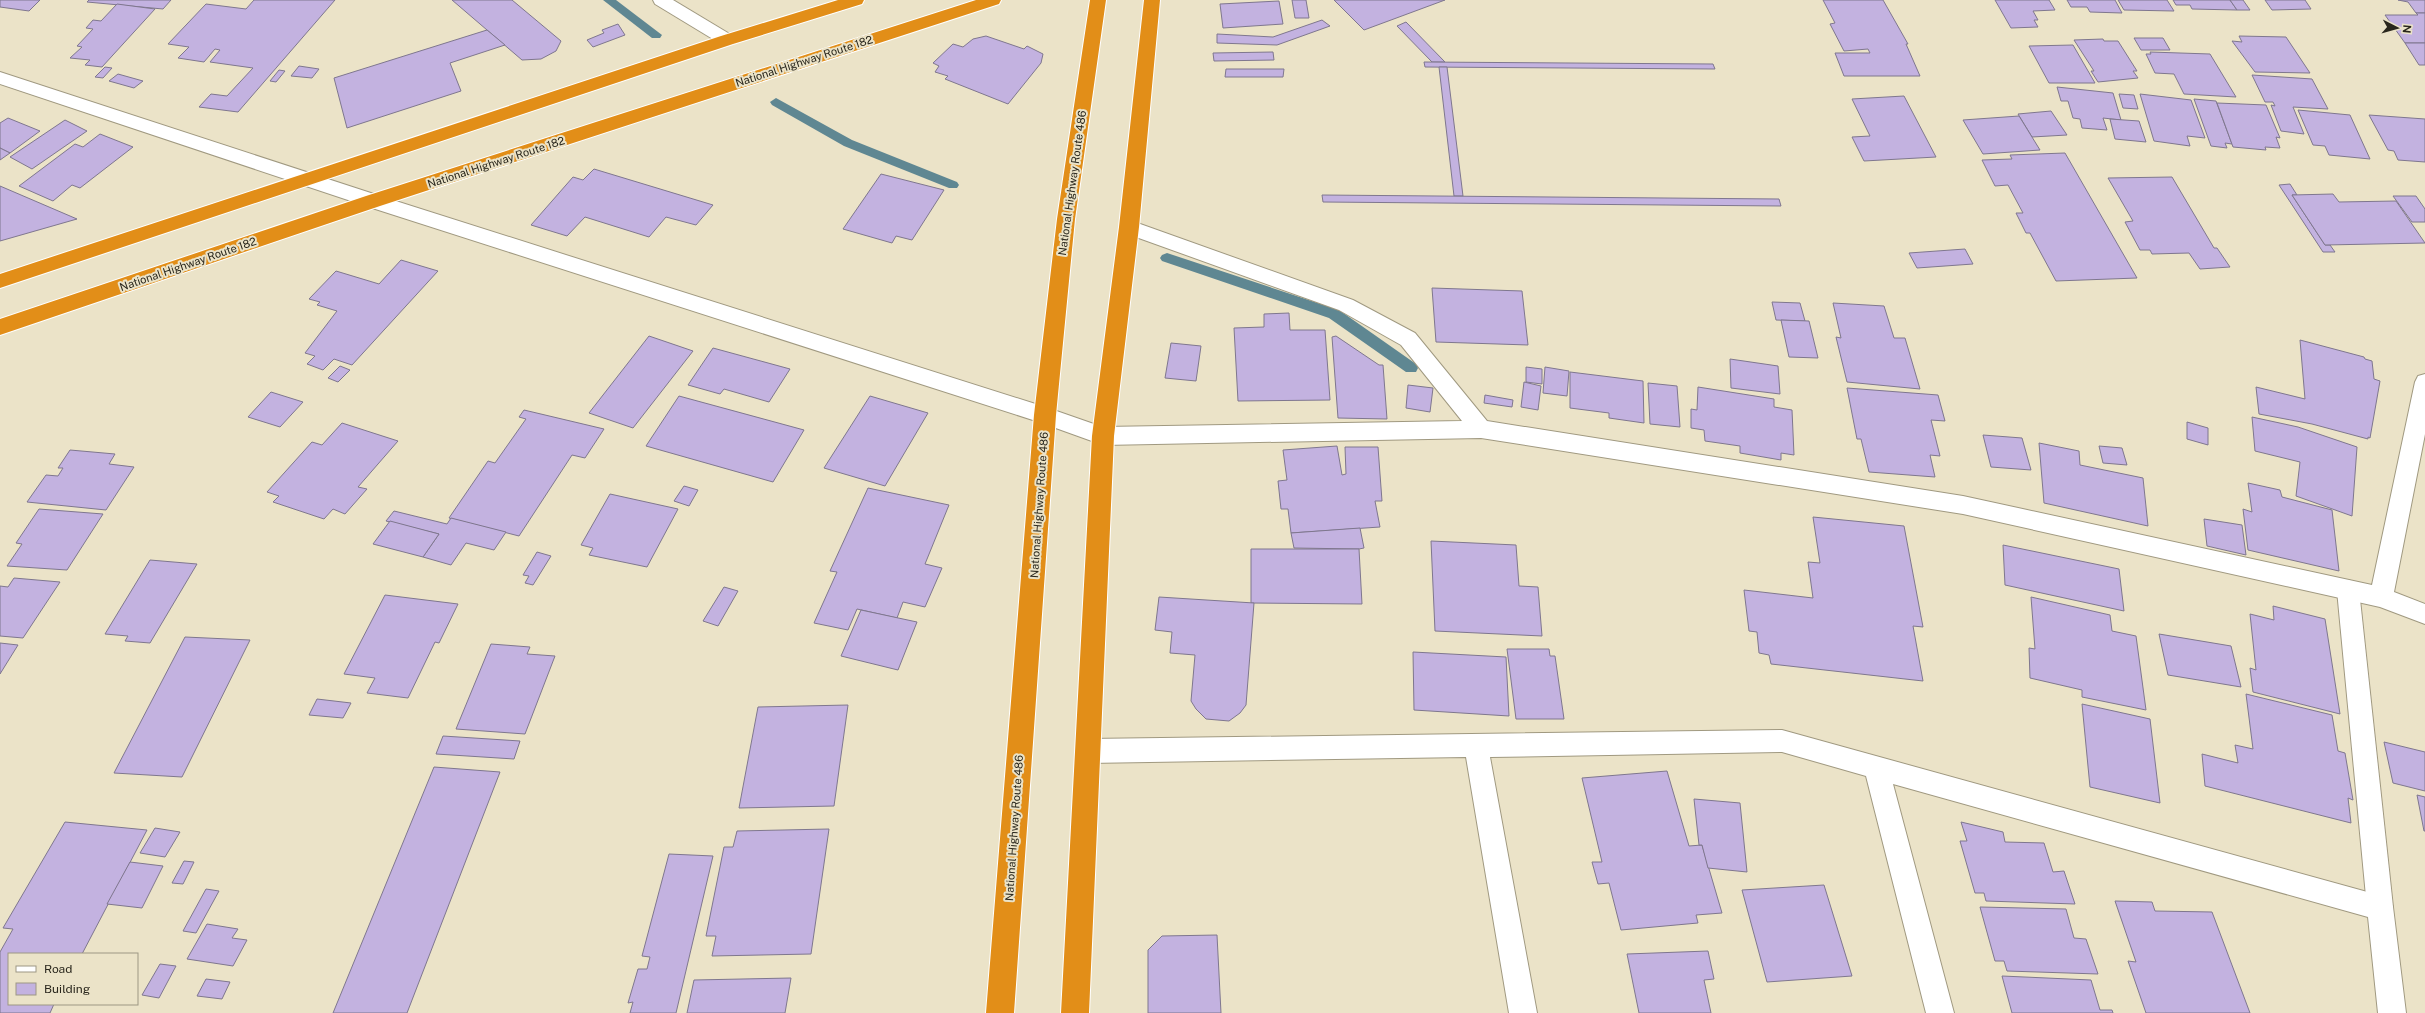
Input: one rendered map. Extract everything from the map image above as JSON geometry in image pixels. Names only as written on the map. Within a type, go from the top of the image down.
[{"type":"highway","points":[[0,281],[727,40],[856,0]]},
{"type":"highway","name":"National Highway Route 182","points":[[0,327],[373,202],[993,0]]},
{"type":"highway","name":"National Highway Route 486","points":[[1000,1013],[1045,415],[1066,220],[1098,0]]},
{"type":"highway","points":[[1075,1013],[1103,436],[1129,227],[1152,0]]},
{"type":"street","points":[[661,0],[727,40]]},
{"type":"street","points":[[0,78],[308,179],[373,202],[1045,415],[1103,436],[1481,429],[1963,505],[2381,597],[2425,614]]},
{"type":"street","points":[[1129,227],[1346,305],[1408,339],[1481,429]]},
{"type":"street","points":[[2381,597],[2425,382]]},
{"type":"street","points":[[2348,590],[2392,1013]]},
{"type":"street","points":[[1088,751],[1782,741],[2380,907]]},
{"type":"street","points":[[1476,745],[1522,1013]]},
{"type":"street","points":[[1876,767],[1940,1013]]},
{"type":"building","points":[[0,0],[40,0],[29,11],[0,7]]},
{"type":"building","points":[[89,0],[171,0],[163,9],[87,2]]},
{"type":"building","points":[[254,0],[335,0],[238,112],[199,107],[211,94],[227,96],[253,68],[210,62],[220,50],[215,49],[204,62],[178,58],[189,47],[168,44],[206,4],[246,9]]},
{"type":"building","points":[[452,0],[512,0],[561,41],[556,51],[541,59],[522,60]]},
{"type":"building","points":[[1292,0],[1306,0],[1309,18],[1295,18]]},
{"type":"building","points":[[1334,0],[1445,0],[1364,30]]},
{"type":"building","points":[[1823,0],[1883,0],[1908,44],[1906,44],[1920,76],[1844,76],[1835,53],[1870,53],[1868,49],[1844,51],[1830,24],[1835,23]]},
{"type":"building","points":[[1995,0],[2049,0],[2055,10],[2033,11],[2038,20],[2034,20],[2038,27],[2011,28]]},
{"type":"building","points":[[2067,0],[2115,0],[2122,13],[2090,12],[2087,7],[2071,7]]},
{"type":"building","points":[[2118,0],[2167,0],[2174,11],[2124,10]]},
{"type":"building","points":[[2173,0],[2230,0],[2237,10],[2192,9],[2190,5],[2176,5]]},
{"type":"building","points":[[2230,0],[2243,0],[2250,10],[2237,10]]},
{"type":"building","points":[[2265,0],[2305,0],[2311,9],[2272,10]]},
{"type":"building","points":[[2398,0],[2425,0],[2425,13],[2416,13],[2408,2]]},
{"type":"building","points":[[1279,1],[1283,24],[1223,28],[1220,4]]},
{"type":"building","points":[[117,4],[155,9],[102,67],[85,65],[90,60],[70,58],[82,47],[77,46],[93,29],[86,28],[93,20],[101,21]]},
{"type":"building","points":[[2416,13],[2425,13],[2425,43],[2405,43],[2385,15],[2418,15]]},
{"type":"building","points":[[1322,20],[1330,26],[1277,45],[1217,43],[1217,34],[1273,37]]},
{"type":"building","points":[[1406,22],[1445,62],[1432,62],[1397,26]]},
{"type":"building","points":[[618,24],[625,35],[593,47],[587,40],[604,33],[602,30]]},
{"type":"building","points":[[487,30],[505,45],[450,63],[461,91],[347,128],[334,78]]},
{"type":"building","points":[[986,36],[1024,49],[1027,46],[1043,54],[1041,63],[1008,104],[945,79],[948,76],[935,72],[939,66],[933,63],[953,44],[963,47],[973,39]]},
{"type":"building","points":[[2239,36],[2286,37],[2310,73],[2255,72],[2232,41],[2242,42]]},
{"type":"building","points":[[2134,38],[2163,38],[2170,50],[2141,50]]},
{"type":"building","points":[[2103,39],[2104,41],[2118,41],[2137,71],[2133,71],[2138,78],[2098,82],[2091,71],[2094,71],[2074,40]]},
{"type":"building","points":[[2405,43],[2425,43],[2425,65],[2419,65]]},
{"type":"building","points":[[2073,45],[2095,83],[2049,83],[2029,46]]},
{"type":"building","points":[[1273,52],[1274,60],[1214,61],[1213,53]]},
{"type":"building","points":[[2150,52],[2210,54],[2236,97],[2184,94],[2174,74],[2155,73],[2146,54],[2151,54]]},
{"type":"building","points":[[1424,62],[1713,64],[1715,69],[1425,67]]},
{"type":"building","points":[[299,66],[319,69],[312,78],[291,76]]},
{"type":"building","points":[[105,67],[112,68],[103,78],[95,77]]},
{"type":"building","points":[[1439,67],[1447,67],[1463,196],[1454,196]]},
{"type":"building","points":[[1226,69],[1284,69],[1283,77],[1225,77]]},
{"type":"building","points":[[279,70],[285,71],[276,82],[270,81]]},
{"type":"building","points":[[118,74],[143,81],[134,88],[109,81]]},
{"type":"building","points":[[2252,75],[2312,79],[2328,109],[2293,107],[2304,134],[2281,131],[2271,105],[2275,106],[2273,102],[2265,102]]},
{"type":"building","points":[[2057,87],[2113,93],[2121,120],[2103,118],[2107,130],[2082,128],[2080,119],[2073,118],[2068,101],[2061,101]]},
{"type":"building","points":[[2119,94],[2134,95],[2138,109],[2123,108]]},
{"type":"building","points":[[2140,94],[2191,100],[2205,138],[2187,136],[2190,146],[2154,141]]},
{"type":"building","points":[[1904,96],[1936,157],[1864,161],[1852,137],[1870,136],[1852,99]]},
{"type":"building","points":[[2194,99],[2216,101],[2232,144],[2225,143],[2227,148],[2211,146]]},
{"type":"building","points":[[2217,103],[2266,105],[2280,138],[2276,137],[2280,148],[2265,147],[2266,150],[2233,147]]},
{"type":"building","points":[[2298,110],[2350,115],[2370,159],[2329,155],[2325,146],[2313,145]]},
{"type":"building","points":[[2051,111],[2067,135],[2032,137],[2018,114]]},
{"type":"building","points":[[2369,115],[2425,119],[2425,162],[2398,160],[2394,151],[2388,150]]},
{"type":"building","points":[[2019,116],[2040,150],[1983,154],[1963,120]]},
{"type":"building","points":[[8,118],[40,131],[10,153],[0,148],[0,123]]},
{"type":"building","points":[[2110,119],[2139,121],[2146,142],[2115,139]]},
{"type":"building","points":[[65,120],[87,131],[32,169],[10,157]]},
{"type":"building","points":[[100,134],[133,147],[80,188],[72,185],[53,201],[19,186],[75,144],[83,147]]},
{"type":"building","points":[[0,148],[10,153],[0,160]]},
{"type":"building","points":[[2065,153],[2137,278],[2056,281],[2030,233],[2026,233],[2016,213],[2023,213],[2008,185],[1995,186],[1982,160],[2012,159],[2010,155]]},
{"type":"building","points":[[594,169],[713,205],[696,225],[666,217],[649,237],[585,217],[567,236],[531,225],[573,177],[583,180]]},
{"type":"building","points":[[881,174],[944,190],[912,240],[896,236],[892,243],[843,229]]},
{"type":"building","points":[[2172,177],[2214,248],[2217,248],[2230,267],[2200,269],[2189,253],[2152,254],[2150,250],[2140,250],[2125,222],[2133,221],[2108,178]]},
{"type":"building","points":[[2290,184],[2297,195],[2292,195],[2325,245],[2330,245],[2335,252],[2323,252],[2279,185]]},
{"type":"building","points":[[0,186],[77,219],[0,241]]},
{"type":"building","points":[[2333,194],[2339,202],[2396,201],[2425,243],[2325,245],[2292,195]]},
{"type":"building","points":[[1322,195],[1779,199],[1781,206],[1323,202]]},
{"type":"building","points":[[2393,196],[2416,196],[2425,209],[2425,222],[2412,222]]},
{"type":"building","points":[[1965,249],[1973,264],[1917,268],[1909,253]]},
{"type":"building","points":[[401,260],[438,271],[352,365],[334,359],[323,370],[307,364],[315,356],[305,353],[337,311],[317,305],[320,302],[309,299],[336,271],[379,284]]},
{"type":"building","points":[[1432,288],[1522,291],[1528,345],[1436,342]]},
{"type":"building","points":[[1772,302],[1800,303],[1805,321],[1776,320]]},
{"type":"building","points":[[1833,303],[1884,306],[1894,338],[1905,338],[1920,389],[1847,382],[1836,337],[1841,338]]},
{"type":"building","points":[[1289,313],[1290,330],[1325,330],[1330,400],[1238,401],[1234,328],[1264,327],[1264,314]]},
{"type":"building","points":[[1781,320],[1809,321],[1818,358],[1789,357]]},
{"type":"building","points":[[649,336],[693,351],[633,428],[589,413]]},
{"type":"building","points":[[1336,336],[1379,365],[1383,365],[1387,419],[1338,418],[1332,337]]},
{"type":"building","points":[[2300,340],[2364,357],[2365,359],[2372,361],[2374,379],[2380,381],[2370,438],[2368,437],[2368,439],[2312,424],[2259,414],[2256,387],[2305,399]]},
{"type":"building","points":[[1171,343],[1201,346],[1196,381],[1165,378]]},
{"type":"building","points":[[713,348],[790,369],[769,402],[724,389],[720,394],[688,385]]},
{"type":"building","points":[[1730,359],[1778,366],[1780,394],[1731,388]]},
{"type":"building","points":[[340,366],[350,370],[338,382],[328,378]]},
{"type":"building","points":[[1526,367],[1542,369],[1542,384],[1526,382]]},
{"type":"building","points":[[1545,367],[1569,371],[1567,396],[1543,393]]},
{"type":"building","points":[[1570,372],[1643,381],[1644,423],[1609,418],[1609,413],[1570,408]]},
{"type":"building","points":[[1524,382],[1541,386],[1538,410],[1521,407]]},
{"type":"building","points":[[1648,383],[1677,386],[1680,427],[1650,424]]},
{"type":"building","points":[[1408,385],[1433,388],[1430,412],[1406,408]]},
{"type":"building","points":[[1698,387],[1774,399],[1774,407],[1792,410],[1794,455],[1781,453],[1781,460],[1740,453],[1740,446],[1705,441],[1704,430],[1691,428],[1691,409],[1697,410]]},
{"type":"building","points":[[1847,388],[1938,395],[1945,421],[1931,420],[1940,456],[1930,455],[1935,477],[1869,472],[1861,439],[1857,439]]},
{"type":"building","points":[[271,392],[303,402],[280,427],[248,417]]},
{"type":"building","points":[[1485,395],[1513,400],[1512,407],[1484,403]]},
{"type":"building","points":[[679,396],[804,430],[773,482],[646,446]]},
{"type":"building","points":[[870,396],[928,413],[885,486],[824,468]]},
{"type":"building","points":[[524,410],[604,429],[585,458],[572,455],[519,536],[449,518],[488,461],[495,463],[526,419],[519,417]]},
{"type":"building","points":[[2252,417],[2298,427],[2357,447],[2352,516],[2296,496],[2300,462],[2255,451]]},
{"type":"building","points":[[2187,422],[2208,428],[2208,445],[2187,439]]},
{"type":"building","points":[[342,423],[398,441],[358,487],[367,489],[345,514],[333,509],[324,519],[273,502],[279,496],[267,492],[312,442],[322,445]]},
{"type":"building","points":[[1983,435],[2022,438],[2031,470],[1991,467]]},
{"type":"building","points":[[2039,443],[2079,451],[2080,465],[2143,478],[2148,526],[2044,503]]},
{"type":"building","points":[[1337,446],[1342,475],[1346,474],[1345,447],[1378,447],[1382,501],[1375,501],[1380,527],[1291,533],[1288,509],[1281,509],[1278,481],[1287,480],[1283,450]]},
{"type":"building","points":[[2099,446],[2122,448],[2127,465],[2103,463]]},
{"type":"building","points":[[70,450],[115,454],[109,464],[134,467],[106,510],[27,502],[46,475],[58,476],[63,468],[58,468]]},
{"type":"building","points":[[2248,483],[2280,490],[2282,497],[2332,510],[2339,571],[2248,550],[2243,509],[2252,512]]},
{"type":"building","points":[[684,486],[698,490],[689,506],[674,501]]},
{"type":"building","points":[[868,488],[949,505],[925,564],[942,568],[925,607],[903,602],[897,618],[857,609],[848,630],[814,623],[837,572],[830,571]]},
{"type":"building","points":[[610,494],[678,509],[647,567],[589,555],[593,548],[581,545]]},
{"type":"building","points":[[39,509],[103,514],[67,570],[7,566],[22,544],[16,543]]},
{"type":"building","points":[[394,511],[447,524],[451,518],[506,532],[494,550],[466,543],[451,565],[423,557],[439,534],[386,521]]},
{"type":"building","points":[[1813,517],[1904,526],[1923,627],[1913,626],[1923,681],[1771,664],[1769,655],[1759,653],[1757,632],[1749,631],[1744,590],[1813,598],[1808,562],[1820,563]]},
{"type":"building","points":[[2204,519],[2242,525],[2246,555],[2207,546]]},
{"type":"building","points":[[390,521],[439,534],[423,557],[373,544]]},
{"type":"building","points":[[1360,528],[1364,548],[1359,549],[1294,548],[1291,533]]},
{"type":"building","points":[[1431,541],[1516,545],[1519,586],[1538,587],[1542,636],[1435,631]]},
{"type":"building","points":[[2003,545],[2119,569],[2124,611],[2005,585]]},
{"type":"building","points":[[1251,549],[1359,549],[1362,604],[1251,603]]},
{"type":"building","points":[[537,552],[551,556],[533,585],[525,583],[529,576],[523,575]]},
{"type":"building","points":[[150,560],[197,564],[150,643],[125,641],[128,636],[105,634]]},
{"type":"building","points":[[14,578],[60,582],[23,638],[0,636],[0,586],[8,587]]},
{"type":"building","points":[[724,587],[738,591],[718,626],[703,621]]},
{"type":"building","points":[[385,595],[458,604],[439,643],[435,642],[408,698],[367,693],[375,678],[344,674]]},
{"type":"building","points":[[1159,597],[1254,603],[1246,705],[1240,713],[1229,721],[1206,719],[1196,709],[1191,701],[1195,655],[1170,653],[1172,632],[1155,630]]},
{"type":"building","points":[[2031,597],[2110,615],[2112,631],[2136,636],[2146,710],[2082,697],[2082,690],[2030,678],[2029,648],[2035,649]]},
{"type":"building","points":[[2273,606],[2325,619],[2340,714],[2253,692],[2250,668],[2256,670],[2250,614],[2274,620]]},
{"type":"building","points":[[861,610],[917,622],[898,670],[841,656]]},
{"type":"building","points":[[2159,634],[2231,646],[2241,687],[2168,675]]},
{"type":"building","points":[[185,637],[250,640],[182,777],[114,773]]},
{"type":"building","points":[[0,643],[18,645],[0,674]]},
{"type":"building","points":[[491,644],[530,647],[527,654],[555,656],[525,734],[456,729]]},
{"type":"building","points":[[1507,649],[1549,649],[1550,656],[1555,656],[1564,719],[1516,719]]},
{"type":"building","points":[[1413,652],[1506,657],[1509,716],[1414,710]]},
{"type":"building","points":[[2246,694],[2332,715],[2338,751],[2345,753],[2353,800],[2348,798],[2351,823],[2205,786],[2202,754],[2238,763],[2235,745],[2253,749]]},
{"type":"building","points":[[317,699],[351,703],[343,718],[309,715]]},
{"type":"building","points":[[2082,704],[2150,719],[2160,803],[2090,787]]},
{"type":"building","points":[[848,705],[834,806],[739,808],[758,707]]},
{"type":"building","points":[[443,736],[520,741],[514,759],[436,754]]},
{"type":"building","points":[[2384,742],[2425,752],[2425,791],[2393,783]]},
{"type":"building","points":[[434,767],[500,772],[407,1013],[333,1013]]},
{"type":"building","points":[[1667,771],[1689,846],[1702,845],[1722,913],[1696,915],[1698,923],[1621,930],[1609,883],[1598,884],[1592,862],[1602,862],[1582,778]]},
{"type":"building","points":[[2417,795],[2425,797],[2425,831],[2424,831]]},
{"type":"building","points":[[1694,799],[1740,803],[1747,872],[1708,868],[1702,845],[1699,845]]},
{"type":"building","points":[[65,822],[147,830],[83,953],[8,953],[8,1005],[54,1005],[50,1013],[0,1013],[0,952],[13,929],[3,928]]},
{"type":"building","points":[[1961,822],[2003,832],[2005,842],[2044,843],[2053,872],[2064,871],[2075,904],[1986,901],[1984,893],[1975,893],[1960,841],[1967,841]]},
{"type":"building","points":[[155,828],[180,832],[165,857],[140,853]]},
{"type":"building","points":[[829,829],[811,954],[712,956],[716,936],[706,936],[724,847],[733,847],[737,831]]},
{"type":"building","points":[[669,854],[713,856],[676,1013],[630,1013],[633,1002],[628,1003],[638,969],[647,969],[650,957],[642,956]]},
{"type":"building","points":[[184,861],[194,862],[183,884],[172,883]]},
{"type":"building","points":[[130,862],[163,866],[142,908],[107,904]]},
{"type":"building","points":[[1824,885],[1852,976],[1767,982],[1742,890]]},
{"type":"building","points":[[206,889],[219,891],[196,933],[183,931]]},
{"type":"building","points":[[2115,901],[2152,902],[2155,911],[2212,912],[2250,1013],[2146,1013],[2128,961],[2136,962]]},
{"type":"building","points":[[1980,907],[2066,909],[2074,938],[2086,939],[2098,974],[2007,971],[2004,961],[1995,961]]},
{"type":"building","points":[[207,924],[238,929],[232,938],[247,940],[233,966],[187,959]]},
{"type":"building","points":[[1217,935],[1221,1013],[1148,1013],[1148,950],[1162,936]]},
{"type":"building","points":[[1708,951],[1714,979],[1704,980],[1711,1013],[1639,1013],[1627,954]]},
{"type":"building","points":[[160,964],[176,966],[159,998],[142,995]]},
{"type":"building","points":[[2002,976],[2091,980],[2100,1010],[2112,1010],[2113,1013],[2012,1013]]},
{"type":"building","points":[[791,978],[785,1013],[687,1013],[694,980]]},
{"type":"building","points":[[206,979],[230,982],[222,999],[197,996]]},
{"type":"waterway","points":[[609,0],[656,35]]},
{"type":"waterway","points":[[776,102],[848,143],[953,185]]},
{"type":"waterway","points":[[1167,258],[1334,314],[1411,368]]}]
